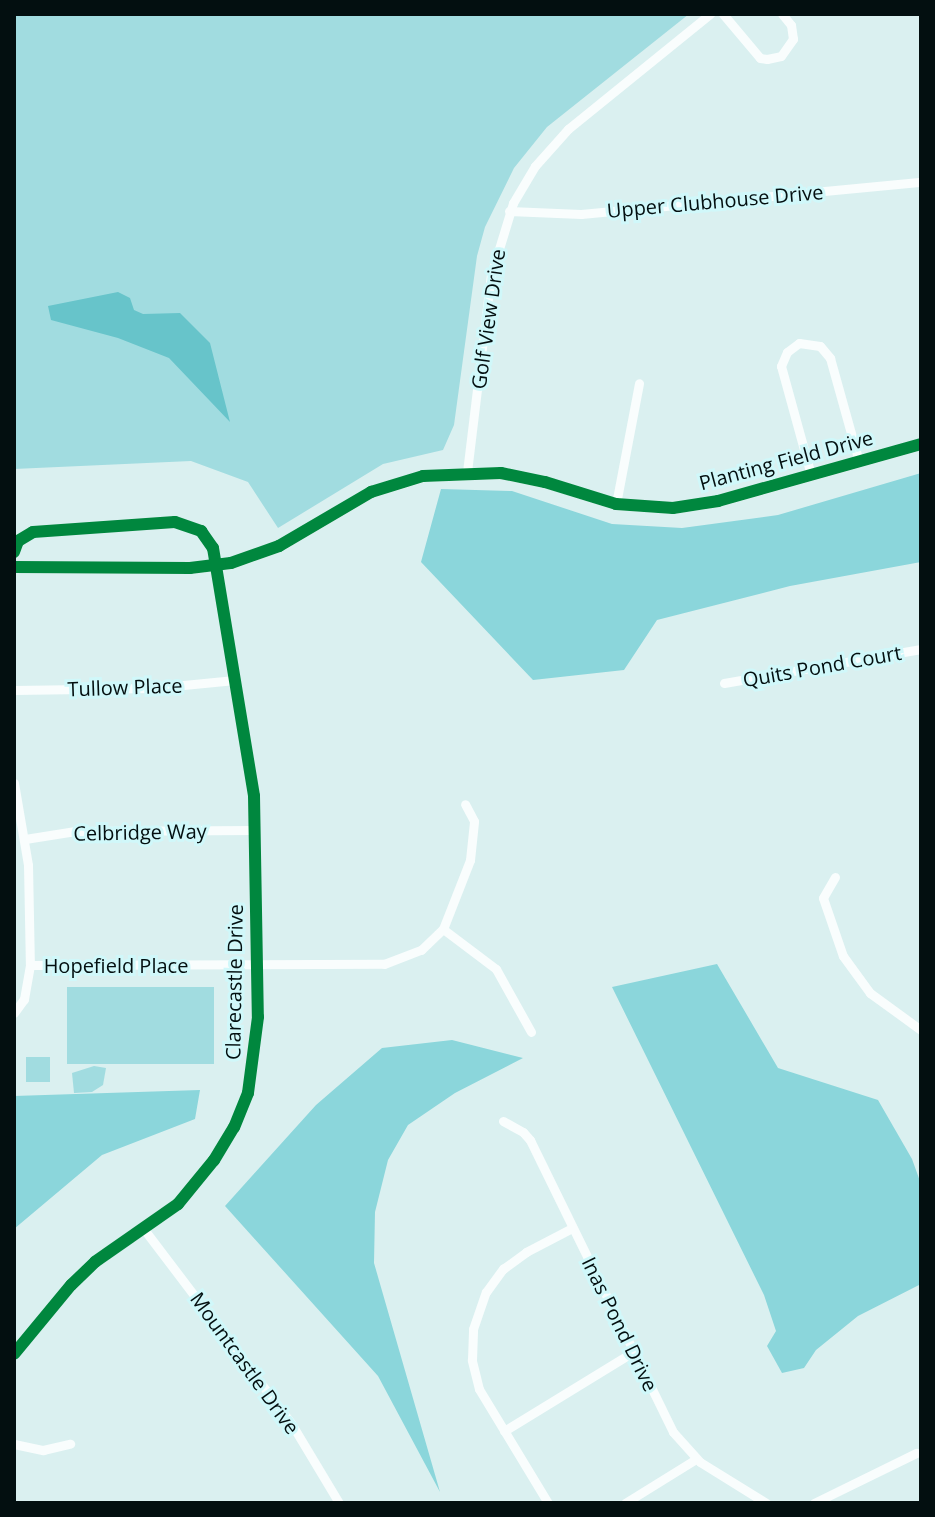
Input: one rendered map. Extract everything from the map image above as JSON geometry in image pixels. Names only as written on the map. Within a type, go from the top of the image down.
[{"type":"street","name":"Golf View Drive","points":[[467,472],[491,275],[509,211],[535,166],[568,129],[710,14]]},
{"type":"street","points":[[723,14],[760,58],[767,59],[781,56],[791,46],[793,32],[782,14]]},
{"type":"street","name":"Upper Clubhouse Drive","points":[[509,211],[581,214],[921,182]]},
{"type":"street","points":[[811,475],[781,366],[787,352],[799,343],[820,346],[830,358],[859,462]]},
{"type":"street","points":[[616,504],[639,383]]},
{"type":"street","name":"Planting Field Drive","points":[[14,567],[217,566],[279,546],[371,492],[423,476],[467,472],[523,477],[616,504],[650,508],[695,506],[921,444]]},
{"type":"street","name":"Clarecastle Drive","points":[[14,552],[18,541],[33,532],[181,522],[192,525],[207,538],[217,566],[254,796],[256,964],[255,1058],[248,1093],[234,1127],[214,1160],[178,1204],[95,1262],[71,1285],[14,1354]]},
{"type":"street","name":"Quits Pond Court","points":[[724,683],[921,649]]},
{"type":"street","name":"Tullow Place","points":[[14,690],[153,688],[235,680]]},
{"type":"street","points":[[14,783],[25,839],[30,965],[24,999],[14,1013]]},
{"type":"street","points":[[465,804],[474,821],[470,860],[443,929],[496,969],[531,1032]]},
{"type":"street","name":"Celbridge Way","points":[[25,839],[75,831],[255,830]]},
{"type":"street","points":[[835,877],[823,898],[843,956],[870,993],[921,1030]]},
{"type":"street","name":"Hopefield Place","points":[[30,965],[384,964],[421,950],[443,929]]},
{"type":"street","name":"Inas Pond Drive","points":[[503,1121],[523,1132],[530,1140],[673,1432],[696,1459],[766,1503]]},
{"type":"street","name":"Mountcastle Drive","points":[[143,1228],[291,1423],[339,1503]]},
{"type":"street","points":[[548,1503],[479,1389],[472,1344],[478,1310],[503,1269],[526,1252],[572,1228]]},
{"type":"street","points":[[504,1431],[633,1352]]},
{"type":"street","points":[[14,1444],[43,1450],[70,1444]]},
{"type":"street","points":[[814,1503],[916,1453]]},
{"type":"street","points":[[625,1503],[696,1459]]},
{"type":"shaded area","points":[[14,14],[689,14],[547,127],[514,168],[485,227],[477,256],[454,425],[443,450],[383,464],[278,528],[248,482],[191,461],[14,469]]},
{"type":"shaded area","points":[[118,292],[130,298],[134,310],[143,314],[180,313],[210,343],[230,422],[169,358],[118,338],[51,320],[48,306]]},
{"type":"shaded area","points":[[921,473],[921,562],[790,586],[657,620],[624,670],[533,680],[421,562],[441,489],[512,491],[612,524],[682,528],[778,515]]},
{"type":"shaded area","points":[[717,964],[778,1068],[878,1100],[912,1159],[921,1184],[921,1284],[858,1316],[816,1350],[804,1368],[782,1373],[767,1346],[776,1331],[764,1295],[612,987]]},
{"type":"shaded area","points":[[67,987],[214,987],[214,1064],[67,1064]]},
{"type":"shaded area","points":[[452,1040],[523,1058],[455,1093],[408,1125],[388,1160],[375,1212],[374,1263],[440,1492],[378,1376],[225,1206],[316,1105],[382,1048]]},
{"type":"shaded area","points":[[26,1057],[50,1057],[50,1082],[26,1082]]},
{"type":"shaded area","points":[[94,1066],[106,1068],[103,1085],[92,1092],[74,1093],[72,1073]]},
{"type":"shaded area","points":[[200,1090],[195,1119],[102,1155],[14,1229],[14,1096]]},
{"type":"cycle path","points":[[14,567],[190,568],[231,563],[279,546],[371,492],[423,476],[501,473],[545,482],[616,504],[673,508],[718,501],[921,444]]},
{"type":"cycle path","points":[[14,552],[18,541],[33,532],[175,522],[201,531],[213,548],[254,796],[258,1017],[248,1093],[234,1127],[214,1160],[178,1204],[95,1262],[71,1285],[14,1354]]}]
